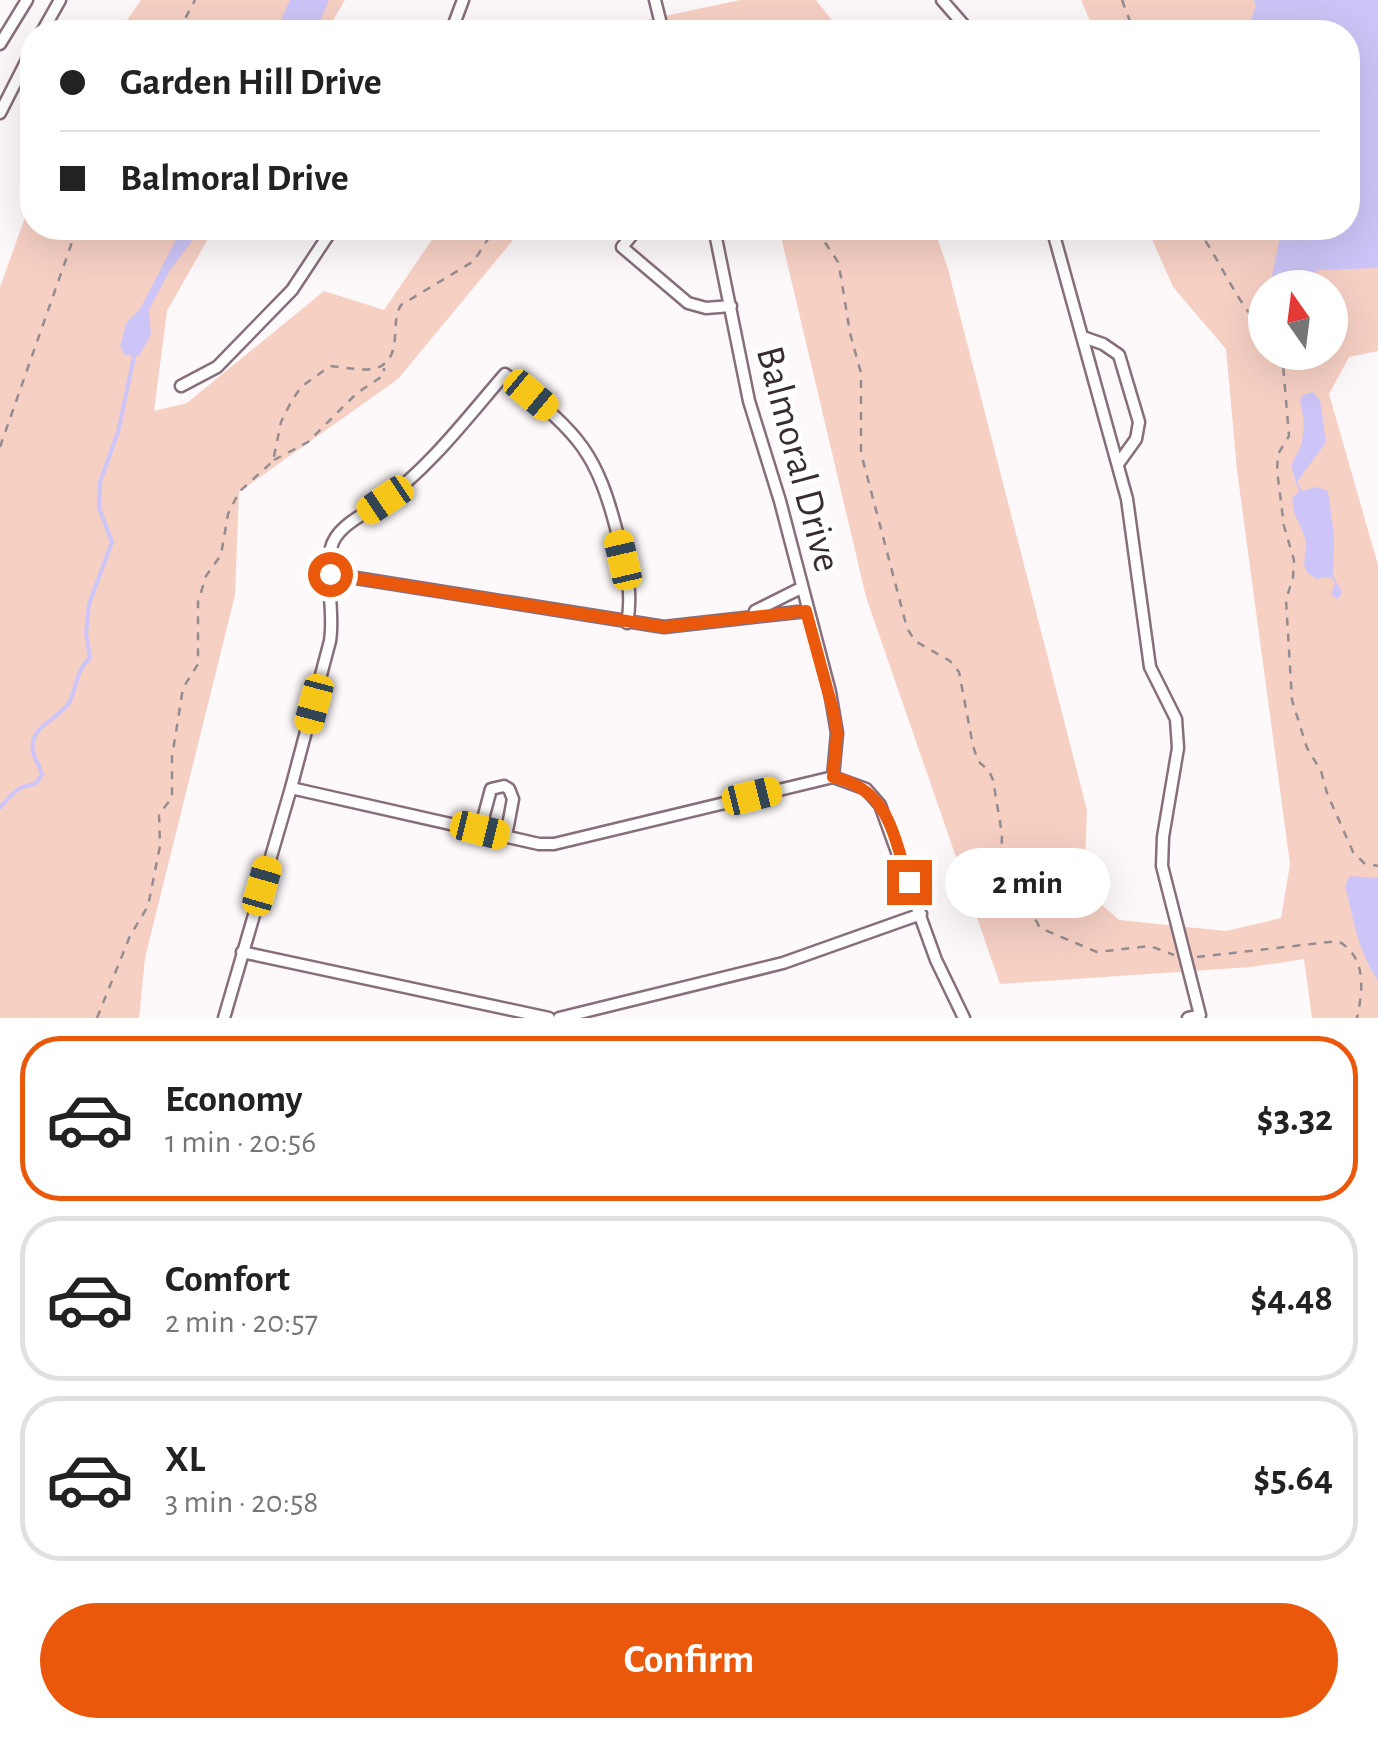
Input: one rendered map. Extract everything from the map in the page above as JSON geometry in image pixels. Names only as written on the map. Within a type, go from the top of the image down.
[{"type":"street","points":[[0,44],[27,0]]},
{"type":"street","points":[[942,0],[960,20]]},
{"type":"street","points":[[0,113],[20,74]]},
{"type":"street","points":[[181,386],[217,367],[292,290],[324,240]]},
{"type":"street","points":[[628,240],[622,247],[688,303],[706,308],[731,306]]},
{"type":"street","name":"Balmoral Drive","points":[[717,240],[746,389],[780,501],[834,714],[837,733],[833,777]]},
{"type":"street","points":[[1055,240],[1127,499],[1150,667],[1171,703],[1178,734],[1161,853],[1194,1016]]},
{"type":"street","points":[[1083,337],[1119,355],[1139,422],[1136,439],[1118,464]]},
{"type":"street","points":[[224,1018],[330,641],[331,548],[342,529],[385,500],[433,458],[505,374],[570,429],[597,468],[610,502],[630,588],[627,623]]},
{"type":"street","points":[[330,574],[664,627],[806,611]]},
{"type":"street","points":[[745,616],[801,588]]},
{"type":"street","points":[[291,788],[539,844],[570,842],[833,777],[866,788],[880,805],[936,960],[964,1018]]},
{"type":"street","points":[[480,830],[487,795],[492,788],[504,786],[513,800],[506,836]]},
{"type":"street","points":[[560,1018],[783,963],[920,914]]},
{"type":"street","points":[[242,952],[549,1018]]},
{"type":"path","points":[[0,447],[73,240]]},
{"type":"path","points":[[273,460],[280,422],[301,387],[322,368],[372,371],[384,365],[394,352],[396,311],[474,261],[487,240]]},
{"type":"path","points":[[823,240],[838,262],[850,333],[862,373],[860,453],[907,628],[916,641],[950,661],[959,672],[973,746],[978,761],[993,780],[1002,834],[1001,874],[1023,896],[1040,928],[1097,952],[1150,946],[1185,958],[1338,941],[1353,955],[1362,973],[1357,1018]]},
{"type":"path","points":[[1206,240],[1248,311]]},
{"type":"path","points":[[97,1018],[130,936],[148,906],[160,846],[159,814],[172,798],[172,758],[183,688],[198,664],[198,602],[206,576],[221,555],[228,514],[239,492],[273,460],[308,442],[384,375],[384,365]]},
{"type":"path","points":[[1284,370],[1290,436],[1278,454],[1277,470],[1284,526],[1294,560],[1286,600],[1292,700],[1306,748],[1321,770],[1352,852],[1364,863],[1378,866]]},
{"type":"shaded area","points":[[141,0],[345,0],[333,20],[127,20]]},
{"type":"shaded area","points":[[290,0],[329,0],[320,20],[282,18]]},
{"type":"shaded area","points":[[740,0],[816,0],[832,20],[646,20]]},
{"type":"shaded area","points":[[1081,0],[1378,0],[1378,351],[1348,359],[1348,270],[1248,270],[1248,370],[1342,370],[1329,394],[1378,565],[1378,1018],[1312,1018],[1304,959],[1251,967],[1000,984],[866,597],[782,240],[938,240],[1087,810],[1084,889],[1119,920],[1226,931],[1281,918],[1290,864],[1237,470],[1226,349],[1173,287],[1152,240],[1360,240],[1360,20],[1090,20]]},
{"type":"shaded area","points":[[1253,0],[1378,0],[1378,268],[1273,270],[1280,240],[1360,240],[1360,20],[1251,20],[1256,5]]},
{"type":"shaded area","points":[[20,231],[20,240],[207,240],[167,311],[154,411],[187,403],[324,291],[384,310],[432,240],[513,240],[398,379],[239,492],[235,595],[145,958],[139,1018],[0,1018],[0,287]]},
{"type":"shaded area","points":[[176,240],[193,240],[170,270],[149,310],[151,335],[139,356],[125,355],[120,347],[126,323],[140,309]]},
{"type":"shaded area","points":[[1313,392],[1320,400],[1326,442],[1297,482],[1302,491],[1317,487],[1328,491],[1334,535],[1333,576],[1342,592],[1338,599],[1331,595],[1335,583],[1331,577],[1316,579],[1306,571],[1305,540],[1293,504],[1293,497],[1299,492],[1291,466],[1302,443],[1304,423],[1300,400]]},
{"type":"shaded area","points":[[1350,876],[1378,878],[1378,980],[1357,934],[1345,885]]},
{"type":"waterway","points":[[0,808],[15,792],[35,784],[42,775],[33,752],[35,735],[65,708],[79,673],[90,658],[86,634],[89,604],[112,542],[99,508],[100,482],[118,432],[135,352]]},
{"type":"route","points":[[330,574],[664,627],[806,611],[834,714],[837,733],[833,777],[854,782],[874,796],[909,882]]}]
